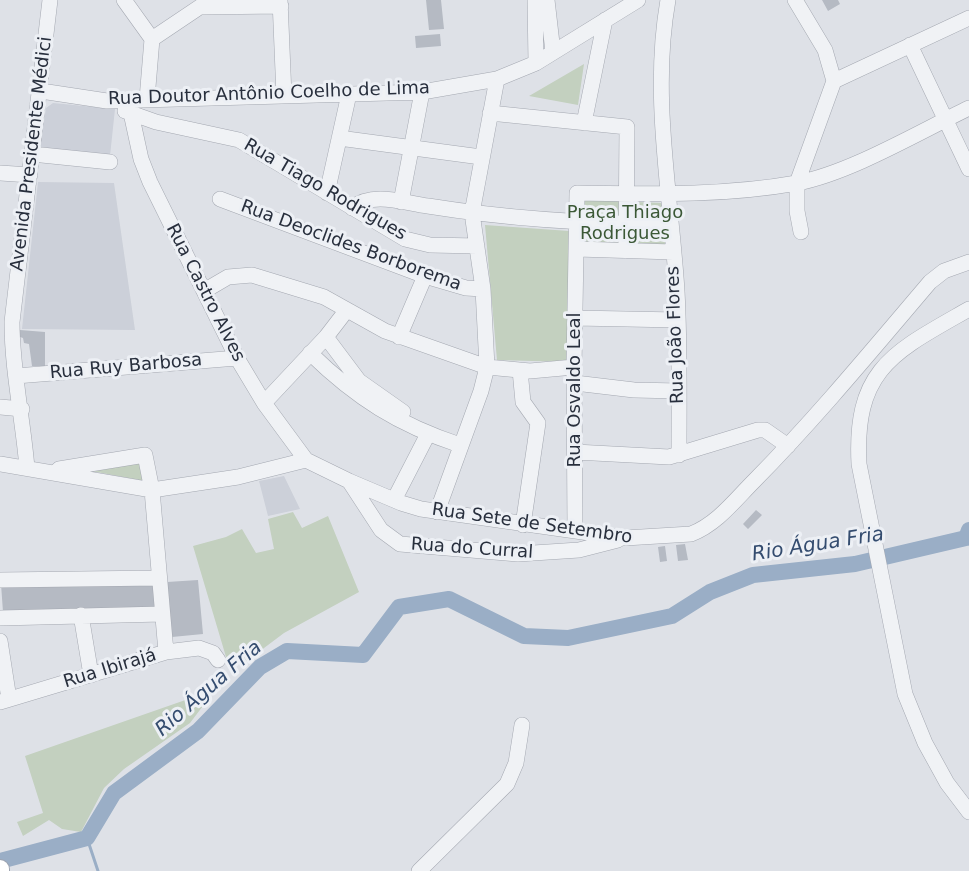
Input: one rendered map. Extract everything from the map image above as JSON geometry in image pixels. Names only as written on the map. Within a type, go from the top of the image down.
[{"type":"street","points":[[124,0],[152,39],[147,99]]},
{"type":"street","points":[[535,0],[536,63]]},
{"type":"street","points":[[547,0],[553,52]]},
{"type":"street","points":[[584,123],[605,20],[638,0]]},
{"type":"street","name":"Rua João Flores","points":[[668,0],[663,68],[670,224],[678,320],[679,455]]},
{"type":"street","points":[[795,0],[825,50],[834,81],[797,183],[797,211],[801,231]]},
{"type":"street","name":"Avenida Presidente Médici","points":[[27,468],[12,322],[41,91],[49,2]]},
{"type":"street","points":[[152,39],[205,4],[281,3],[284,96]]},
{"type":"street","points":[[834,81],[969,18]]},
{"type":"street","name":"Rua Doutor Antônio Coelho de Lima","points":[[41,91],[107,101],[422,92],[497,79],[536,63],[605,20]]},
{"type":"street","points":[[910,45],[969,170]]},
{"type":"street","points":[[437,512],[487,367],[483,289],[472,213],[497,79]]},
{"type":"street","points":[[401,202],[422,92]]},
{"type":"street","points":[[327,193],[349,94]]},
{"type":"street","name":"Rua Tiago Rodrigues","points":[[107,101],[156,122],[239,140],[411,241],[430,245],[477,246]]},
{"type":"street","points":[[673,252],[576,249],[578,193],[669,196],[797,183],[843,168],[969,108]]},
{"type":"street","name":"Rua Castro Alves","points":[[131,113],[141,159],[150,182],[237,358],[264,403],[306,460]]},
{"type":"street","points":[[490,113],[627,127],[626,251]]},
{"type":"street","points":[[339,138],[481,157]]},
{"type":"street","points":[[32,154],[110,162]]},
{"type":"street","points":[[0,173],[30,175]]},
{"type":"street","name":"Rua Deoclides Borborema","points":[[220,199],[425,276],[466,288],[483,289]]},
{"type":"street","points":[[352,208],[368,200],[577,223],[670,224]]},
{"type":"street","name":"Rua Osvaldo Leal","points":[[575,531],[576,249]]},
{"type":"street","name":"Rua Sete de Setembro","points":[[306,460],[349,482],[394,500],[437,512],[625,538],[692,534],[718,516],[788,446],[930,282],[944,271],[969,262]]},
{"type":"street","points":[[204,291],[228,277],[252,275],[324,297],[346,311],[399,337],[487,367],[520,370],[574,367]]},
{"type":"street","points":[[399,337],[425,276]]},
{"type":"street","points":[[969,309],[909,344],[892,358],[864,398],[858,426],[859,464],[905,694],[925,743],[947,783],[969,812]]},
{"type":"street","points":[[264,403],[326,337],[346,311]]},
{"type":"street","points":[[575,318],[678,320]]},
{"type":"street","points":[[326,337],[350,372],[376,394],[410,416],[461,443]]},
{"type":"street","points":[[310,353],[339,382],[368,403],[428,434],[461,443]]},
{"type":"street","name":"Rua Ruy Barbosa","points":[[16,376],[237,358]]},
{"type":"street","points":[[857,366],[874,381]]},
{"type":"street","points":[[520,370],[523,402],[538,423],[523,525]]},
{"type":"street","points":[[575,383],[634,390],[678,391]]},
{"type":"street","points":[[0,407],[22,409]]},
{"type":"street","points":[[575,452],[645,458],[679,455],[758,430],[765,430],[788,446]]},
{"type":"street","points":[[394,500],[428,434]]},
{"type":"street","points":[[51,471],[145,455],[152,490],[166,652]]},
{"type":"street","points":[[0,464],[152,490],[238,477],[306,460]]},
{"type":"street","name":"Rua do Curral","points":[[349,482],[381,530],[400,544],[518,554],[579,550],[625,538]]},
{"type":"street","points":[[0,580],[159,578]]},
{"type":"street","points":[[0,618],[162,614]]},
{"type":"street","points":[[81,615],[91,675]]},
{"type":"street","points":[[0,641],[4,701]]},
{"type":"street","name":"Rua Ibirajá","points":[[4,701],[166,652],[206,650],[218,660]]},
{"type":"street","points":[[419,871],[507,784],[516,764],[522,725]]},
{"type":"shaded area","points":[[53,103],[115,109],[110,156],[40,147],[46,108]]},
{"type":"shaded area","points":[[38,182],[114,183],[135,330],[22,329]]},
{"type":"shaded area","points":[[284,476],[300,509],[268,516],[259,481]]},
{"type":"green space","points":[[584,64],[578,105],[529,96]]},
{"type":"green space","name":"Praça Thiago Rodrigues","points":[[585,200],[663,203],[665,246],[584,243]]},
{"type":"green space","points":[[485,225],[569,231],[569,362],[497,360]]},
{"type":"green space","points":[[141,460],[144,481],[81,469]]},
{"type":"green space","points":[[293,512],[302,528],[328,516],[359,592],[284,633],[244,663],[229,667],[193,546],[226,537],[242,529],[256,553],[274,549],[268,519]]},
{"type":"green space","points":[[209,684],[212,694],[190,723],[124,769],[104,788],[81,832],[62,829],[49,820],[23,836],[17,822],[43,813],[25,756],[194,697]]},
{"type":"building","points":[[426,0],[441,0],[444,29],[429,30]]},
{"type":"building","points":[[822,0],[838,0],[840,4],[828,11]]},
{"type":"building","points":[[440,34],[441,46],[416,48],[415,36]]},
{"type":"building","points":[[20,330],[45,332],[45,366],[32,366],[29,344],[24,343],[23,338],[20,337]]},
{"type":"building","points":[[756,510],[762,515],[748,529],[743,524]]},
{"type":"building","points":[[685,544],[688,560],[678,561],[676,545]]},
{"type":"building","points":[[665,546],[667,561],[660,562],[658,547]]},
{"type":"building","points":[[198,580],[203,634],[172,637],[167,582]]},
{"type":"building","points":[[154,583],[155,609],[3,612],[1,584]]},
{"type":"waterway","name":"Rio Água Fria","points":[[0,861],[87,838],[114,793],[198,731],[260,667],[287,651],[363,655],[399,607],[449,599],[524,636],[568,638],[672,616],[710,592],[753,575],[855,564],[966,538],[969,530]]},
{"type":"waterway","points":[[87,838],[98,871]]}]
